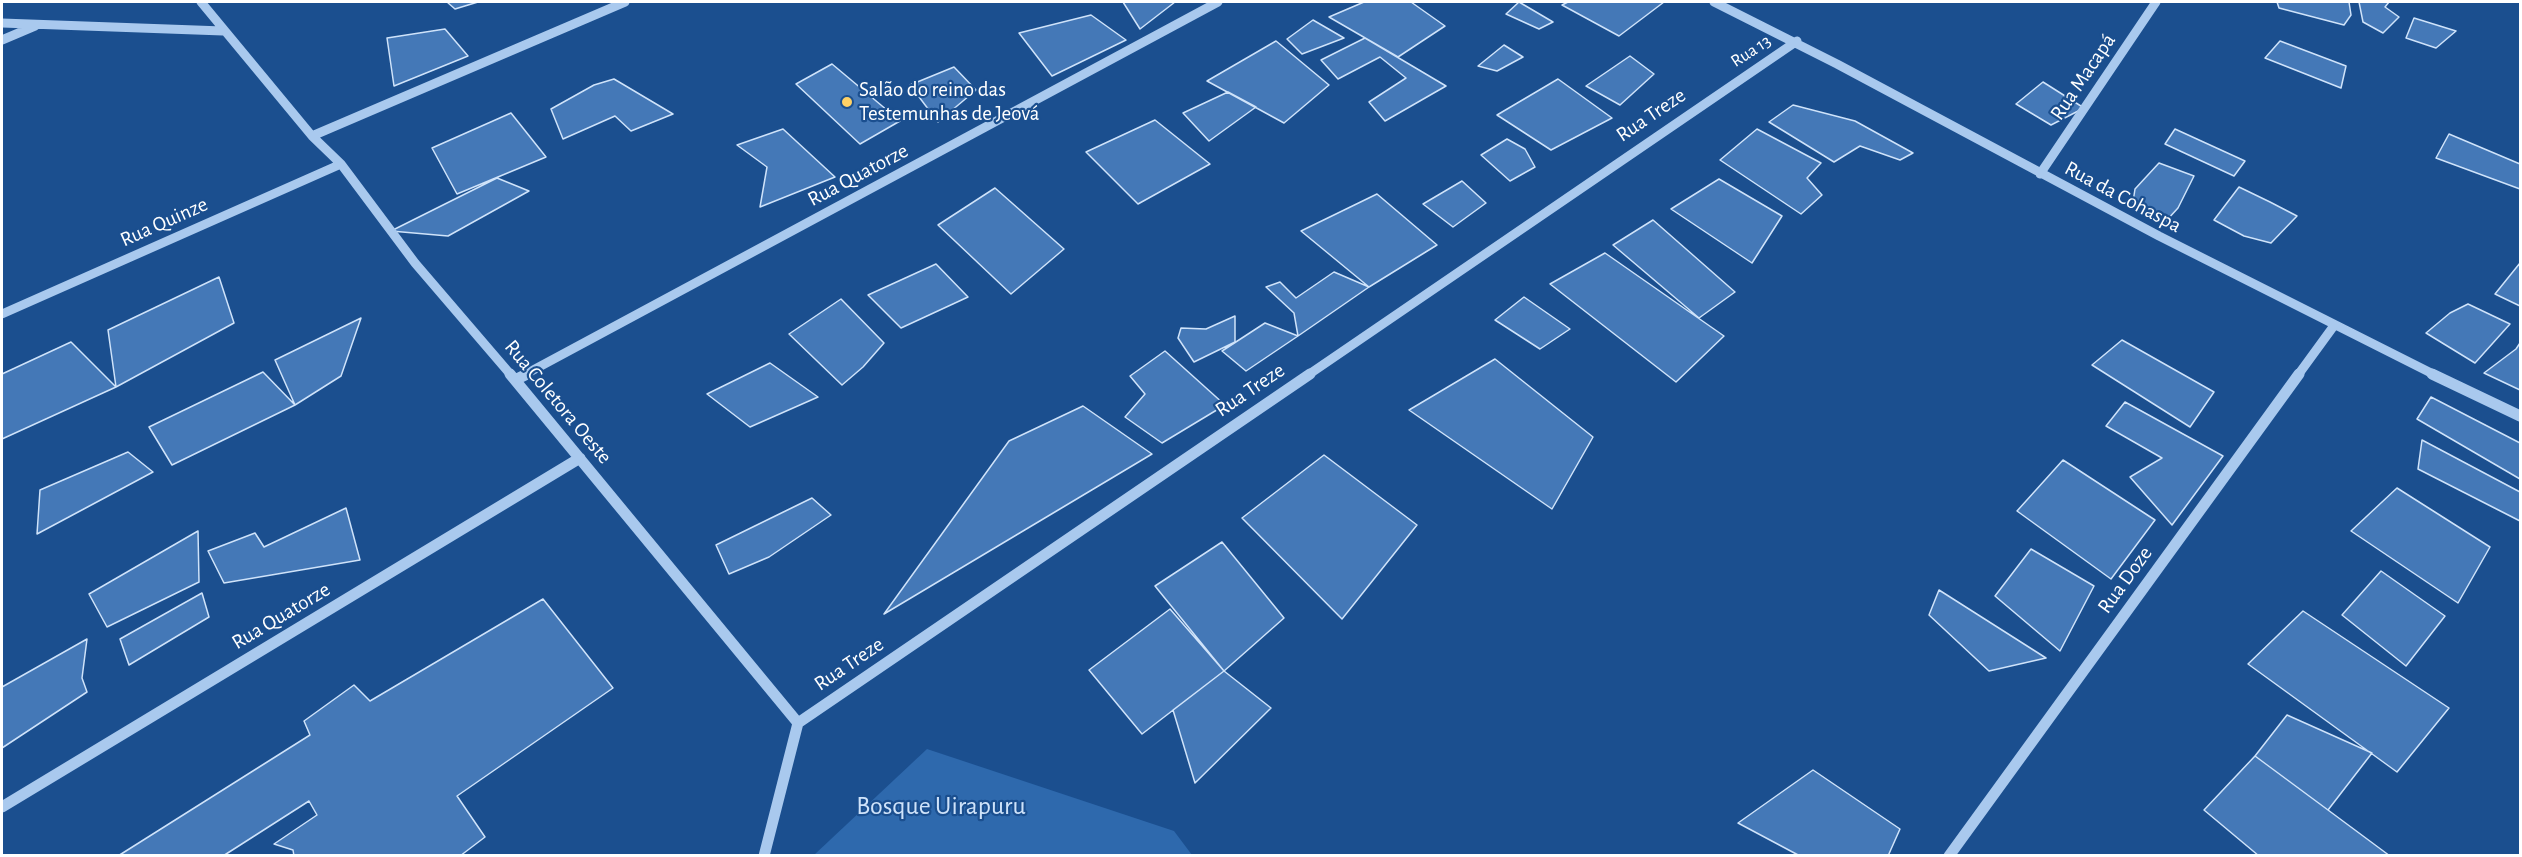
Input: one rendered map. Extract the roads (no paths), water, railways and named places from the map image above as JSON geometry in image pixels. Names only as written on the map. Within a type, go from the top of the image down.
[{"type":"street","name":"Rua Coletora Oeste","points":[[201,2],[312,136],[341,164],[415,263],[580,458],[798,723]]},
{"type":"street","points":[[312,136],[625,2]]},
{"type":"street","name":"Rua Quatorze","points":[[515,380],[1218,2]]},
{"type":"street","name":"Rua da Cohaspa","points":[[1714,2],[1797,41],[2040,174],[2333,327],[2520,416]]},
{"type":"street","name":"Rua Macapá","points":[[2040,174],[2156,2]]},
{"type":"street","points":[[2,23],[223,31]]},
{"type":"street","points":[[2,40],[38,25]]},
{"type":"street","name":"Rua 13","points":[[1724,89],[1797,41]]},
{"type":"street","name":"Rua Treze","points":[[798,723],[1724,89]]},
{"type":"street","name":"Rua Quinze","points":[[2,314],[341,164]]},
{"type":"street","name":"Rua Doze","points":[[1949,855],[2333,327]]},
{"type":"street","name":"Rua Quatorze","points":[[2,807],[580,458]]},
{"type":"street","points":[[764,855],[798,723]]},
{"type":"place","name":"Salão do reino das Testemunhas de Jeová","points":[[847,102]]},
{"type":"park label","name":"Bosque Uirapuru","points":[[941,806]]}]
